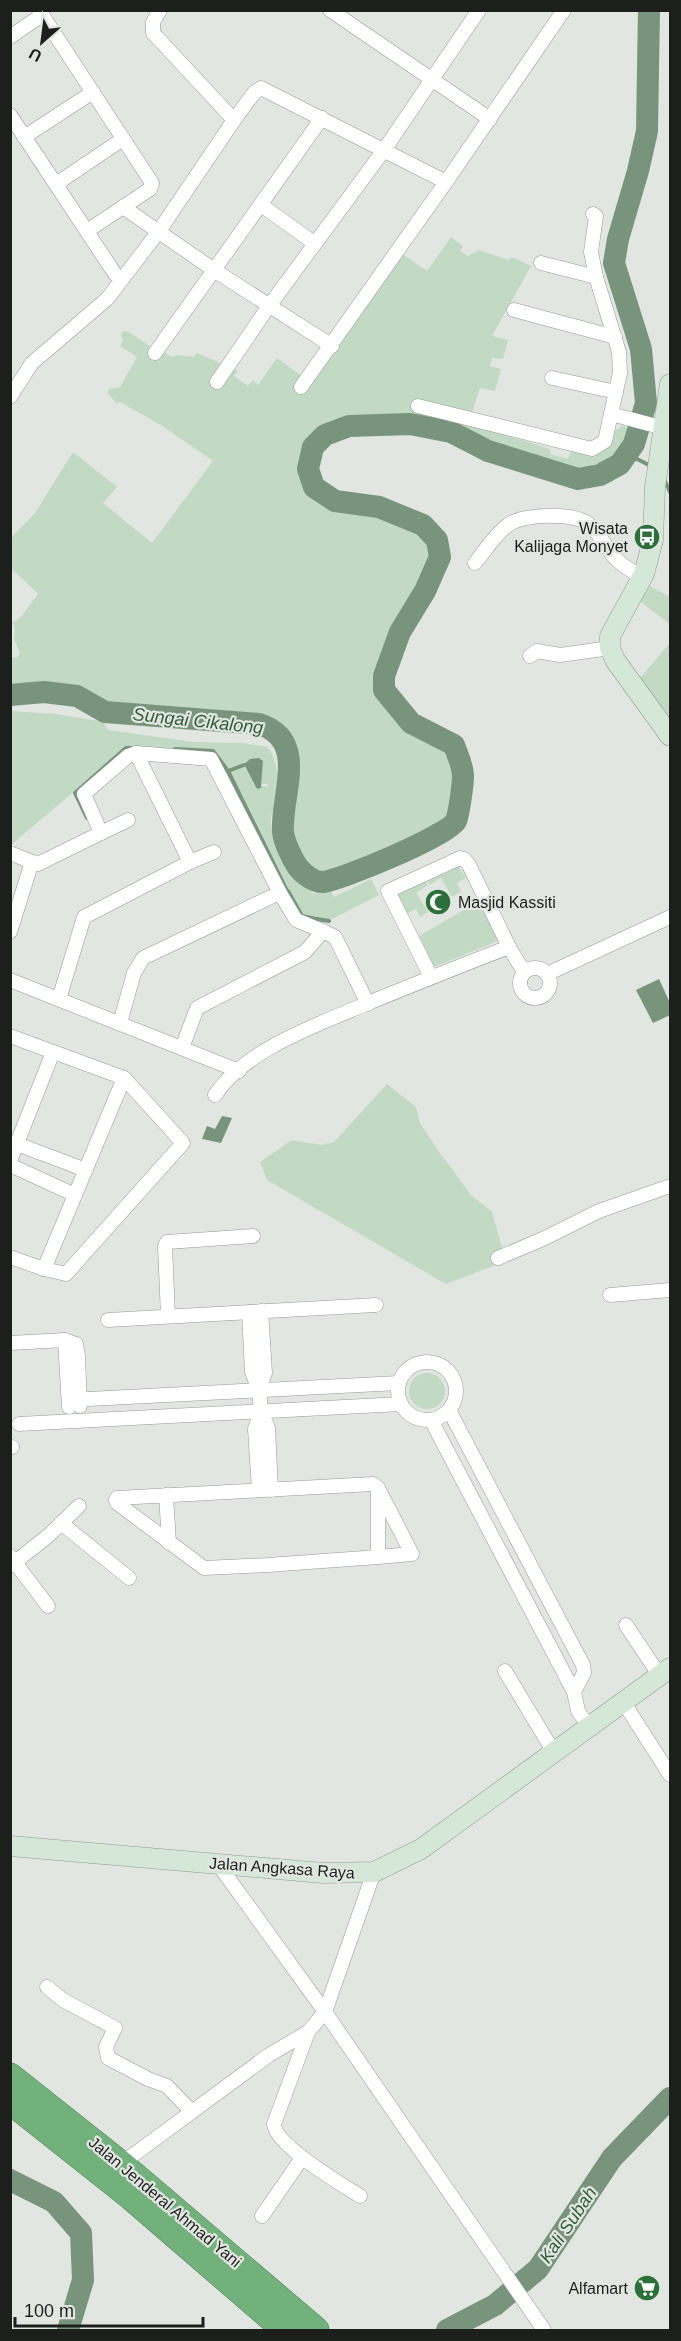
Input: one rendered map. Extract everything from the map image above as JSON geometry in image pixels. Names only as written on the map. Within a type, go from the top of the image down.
[{"type":"highway","name":"Jalan Jenderal Ahmad Yani","points":[[10,2076],[121,2164],[302,2328]]},
{"type":"highway","name":"Jalan Jenderal Ahmad Yani","points":[[10,2101],[130,2197],[302,2328]]},
{"type":"street","points":[[160,10],[153,22],[153,33],[234,120]]},
{"type":"street","points":[[330,10],[490,119]]},
{"type":"street","points":[[218,382],[314,243],[384,150],[476,15],[461,10]]},
{"type":"street","points":[[301,387],[332,346],[564,10]]},
{"type":"street","points":[[10,37],[41,13],[152,185],[87,231]]},
{"type":"street","points":[[10,397],[32,363],[107,299],[159,231],[234,120],[254,93],[261,88],[446,182]]},
{"type":"street","points":[[24,137],[93,92]]},
{"type":"street","points":[[10,115],[115,274]]},
{"type":"street","points":[[155,352],[322,117]]},
{"type":"street","points":[[56,184],[123,139]]},
{"type":"street","points":[[261,205],[314,243]]},
{"type":"street","points":[[123,207],[214,270],[332,346]]},
{"type":"street","points":[[418,406],[592,449],[605,441],[618,416],[616,392],[620,362],[591,252],[596,216],[593,214]]},
{"type":"street","points":[[541,263],[596,277]]},
{"type":"street","points":[[514,310],[615,337]]},
{"type":"street","points":[[552,378],[616,392]]},
{"type":"street","points":[[670,384],[661,427],[653,540],[642,577],[610,636],[610,648],[615,660],[670,736]]},
{"type":"street","points":[[618,416],[661,427]]},
{"type":"street","points":[[475,563],[507,525],[517,520],[551,516],[583,519],[589,523],[615,558],[642,577]]},
{"type":"street","points":[[530,656],[537,651],[560,655],[610,648]]},
{"type":"street","points":[[136,753],[190,862]]},
{"type":"street","points":[[100,833],[83,798],[84,794],[128,756],[136,753],[211,759],[296,920],[336,937],[368,1004]]},
{"type":"street","points":[[10,853],[38,864],[128,820]]},
{"type":"street","points":[[59,999],[84,917],[214,852]]},
{"type":"street","points":[[431,977],[388,891],[460,858],[469,865],[509,947],[524,972]]},
{"type":"street","points":[[10,932],[13,915],[32,862]]},
{"type":"street","points":[[120,1023],[134,973],[143,958],[280,893]]},
{"type":"street","points":[[547,974],[670,917]]},
{"type":"street","points":[[182,1048],[196,1008],[305,952],[323,931]]},
{"type":"street","points":[[215,1095],[259,1053],[292,1035],[509,947]]},
{"type":"street","points":[[532,968],[541,969],[547,974],[550,986],[548,991],[539,998],[527,997],[520,988],[519,982],[524,972],[532,968]]},
{"type":"street","points":[[10,980],[238,1071]]},
{"type":"street","points":[[10,1036],[124,1078],[182,1140],[183,1146],[66,1274],[10,1257]]},
{"type":"street","points":[[53,1053],[10,1163],[75,1195]]},
{"type":"street","points":[[44,1269],[124,1078]]},
{"type":"street","points":[[17,1144],[87,1170]]},
{"type":"street","points":[[498,1258],[599,1211],[670,1186]]},
{"type":"street","points":[[168,1316],[165,1246],[167,1242],[253,1236]]},
{"type":"street","points":[[610,1294],[670,1290]]},
{"type":"street","points":[[108,1320],[376,1305]]},
{"type":"street","points":[[255,1312],[265,1372],[259,1390],[261,1411],[255,1429],[265,1490]]},
{"type":"street","points":[[10,1342],[65,1340],[73,1342],[77,1347],[75,1421]]},
{"type":"street","points":[[420,1363],[434,1363],[452,1376],[456,1390],[453,1404],[441,1417],[431,1420],[417,1418],[405,1410],[401,1404],[398,1394],[399,1383],[407,1370],[420,1363]]},
{"type":"street","points":[[74,1400],[399,1383]]},
{"type":"street","points":[[19,1424],[401,1404]]},
{"type":"street","points":[[449,1410],[522,1553],[583,1665],[584,1673],[574,1692]]},
{"type":"street","points":[[431,1420],[574,1692],[585,1722]]},
{"type":"street","points":[[372,1484],[378,1488],[412,1554],[207,1568],[169,1544],[116,1500],[117,1498],[372,1484]]},
{"type":"street","points":[[378,1488],[378,1557]]},
{"type":"street","points":[[166,1495],[169,1544]]},
{"type":"street","points":[[48,1606],[12,1561],[61,1524],[79,1506]]},
{"type":"street","points":[[61,1524],[129,1578]]},
{"type":"street","points":[[506,1561],[522,1553]]},
{"type":"street","points":[[626,1625],[665,1672]]},
{"type":"street","points":[[505,1671],[555,1754]]},
{"type":"street","name":"Jalan Angkasa Raya","points":[[10,1846],[323,1873],[374,1872],[421,1849],[555,1754],[585,1722],[624,1703],[665,1672]]},
{"type":"street","points":[[624,1703],[670,1775]]},
{"type":"street","points":[[218,1864],[325,2012],[544,2331]]},
{"type":"street","points":[[121,2164],[268,2055],[308,2032],[325,2012],[374,1872]]},
{"type":"street","points":[[47,1987],[63,2000],[115,2028],[106,2047],[108,2058],[166,2086],[191,2111]]},
{"type":"street","points":[[308,2032],[274,2124],[275,2131],[302,2158],[360,2196]]},
{"type":"street","points":[[262,2216],[302,2158]]},
{"type":"shaded area","points":[[451,237],[463,246],[460,251],[468,256],[479,250],[509,260],[512,257],[531,266],[492,336],[508,340],[503,359],[492,358],[490,366],[501,369],[495,391],[480,388],[472,413],[502,434],[550,449],[550,454],[568,459],[572,449],[581,453],[622,426],[632,429],[615,458],[597,468],[579,471],[491,444],[454,425],[411,417],[347,418],[321,428],[306,443],[300,469],[308,492],[332,508],[377,514],[418,531],[430,544],[432,556],[418,588],[393,629],[376,675],[377,693],[406,729],[448,750],[455,775],[449,816],[445,822],[408,841],[322,874],[310,868],[305,862],[295,848],[290,833],[296,796],[297,771],[289,737],[286,731],[261,716],[107,704],[79,689],[45,685],[11,688],[11,657],[17,658],[20,653],[14,639],[15,627],[12,623],[21,617],[38,594],[11,568],[11,538],[35,513],[73,452],[117,487],[103,503],[152,543],[213,461],[161,425],[120,402],[117,404],[107,393],[109,389],[120,387],[137,357],[120,346],[123,341],[121,335],[123,331],[129,332],[151,347],[154,345],[172,357],[178,355],[194,357],[197,353],[238,371],[234,376],[248,386],[253,380],[258,385],[277,358],[302,376],[402,254],[427,271]]},
{"type":"shaded area","points":[[646,584],[670,597],[670,624],[637,599]]},
{"type":"shaded area","points":[[670,643],[670,726],[640,678]]},
{"type":"shaded area","points":[[10,711],[56,714],[99,721],[104,723],[108,730],[194,742],[243,743],[267,747],[274,758],[278,780],[271,829],[278,850],[291,871],[314,894],[331,891],[334,897],[371,879],[379,895],[330,920],[302,915],[259,835],[229,771],[245,766],[257,789],[267,786],[267,789],[268,784],[262,784],[262,761],[246,761],[242,765],[229,769],[213,750],[125,748],[11,845]]},
{"type":"shaded area","points":[[259,758],[263,761],[261,788],[257,789],[244,764],[250,759]]},
{"type":"shaded area","points":[[460,865],[468,878],[468,880],[461,867],[458,866],[466,878],[457,883],[461,892],[452,897],[441,878],[429,885],[428,881],[454,869],[427,879]]},
{"type":"shaded area","points":[[425,880],[428,885],[416,893],[428,912],[420,917],[416,909],[406,914],[396,895]]},
{"type":"shaded area","points":[[479,901],[498,941],[434,967],[419,936]]},
{"type":"shaded area","points":[[659,979],[670,1003],[670,1015],[653,1023],[636,990]]},
{"type":"shaded area","points":[[387,1084],[416,1107],[420,1123],[440,1153],[471,1195],[492,1212],[506,1261],[446,1284],[267,1180],[260,1162],[292,1140],[321,1145],[334,1142]]},
{"type":"shaded area","points":[[222,1116],[232,1118],[221,1143],[202,1139],[207,1126],[215,1129]]},
{"type":"shaded area","points":[[427,1373],[439,1379],[445,1391],[439,1403],[427,1409],[415,1403],[409,1391],[415,1379]]},
{"type":"waterway","name":"Sungai Cikalong","points":[[10,695],[44,692],[77,696],[105,712],[259,724],[275,732],[284,743],[288,756],[288,787],[283,818],[285,840],[297,866],[316,881],[324,882],[335,879],[394,856],[449,828],[456,821],[463,776],[454,745],[411,723],[384,690],[384,676],[400,632],[425,591],[440,557],[437,540],[423,525],[379,507],[335,501],[314,487],[308,469],[313,447],[325,435],[349,426],[410,424],[451,432],[488,451],[578,479],[600,475],[620,464],[634,444],[646,403],[641,349],[614,263],[618,239],[647,131],[649,10]]},
{"type":"waterway","points":[[627,454],[651,466]]},
{"type":"waterway","points":[[664,479],[670,492]]},
{"type":"waterway","points":[[87,818],[75,793],[126,748],[134,748]]},
{"type":"waterway","points":[[175,749],[213,751],[228,771],[244,765]]},
{"type":"waterway","points":[[228,771],[286,889]]},
{"type":"waterway","points":[[288,891],[302,916],[316,919]]},
{"type":"waterway","points":[[317,919],[329,921]]},
{"type":"waterway","name":"Kali Subah","points":[[447,2330],[495,2305],[538,2269],[612,2158],[670,2098]]},
{"type":"waterway","points":[[10,2180],[54,2202],[81,2233],[83,2280],[68,2330]]},
{"type":"place","name":"Wisata Kalijaga Monyet","points":[[647,537]]},
{"type":"place","name":"Masjid Kassiti","points":[[438,902]]},
{"type":"place","name":"Alfamart","points":[[647,2288]]}]
